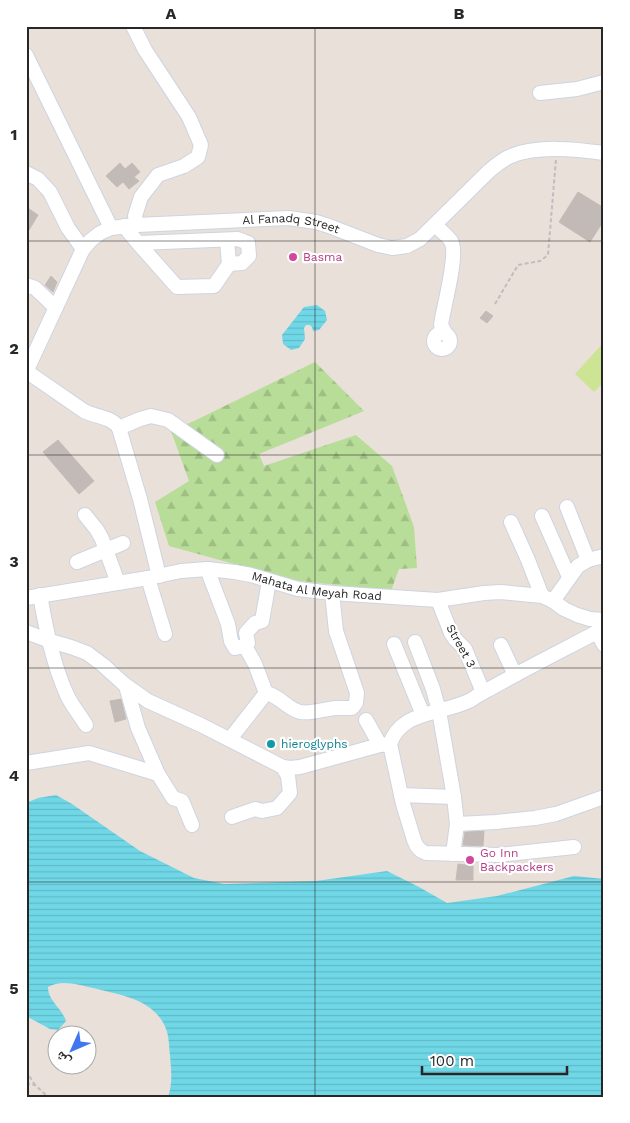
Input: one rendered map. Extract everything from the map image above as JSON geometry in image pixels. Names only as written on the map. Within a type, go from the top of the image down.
[{"type":"street","points":[[133,26],[145,50],[189,117],[201,144],[198,157],[184,166],[158,176],[141,197],[135,216],[124,226],[96,237],[83,249],[26,372],[84,411],[91,415],[112,420],[119,428],[140,499],[165,634]]},
{"type":"street","points":[[26,54],[124,226],[177,287],[214,286],[229,264],[227,240]]},
{"type":"street","points":[[540,93],[577,89],[604,82]]},
{"type":"street","name":"Al Fanadq Street","points":[[124,226],[289,218],[316,222],[378,245],[392,248],[407,246],[420,239],[489,170],[510,156],[536,150],[580,149],[604,153]]},
{"type":"street","points":[[26,173],[38,179],[50,192],[68,228],[83,249]]},
{"type":"street","points":[[435,225],[452,242],[453,247],[452,273],[440,325],[445,333]]},
{"type":"street","points":[[138,243],[238,239],[248,243],[249,256],[242,263],[229,264]]},
{"type":"street","points":[[26,285],[35,288],[56,308]]},
{"type":"street","points":[[119,428],[151,416],[168,420],[217,455]]},
{"type":"street","points":[[567,507],[588,560]]},
{"type":"street","points":[[85,515],[98,530],[118,583]]},
{"type":"street","points":[[542,516],[569,578]]},
{"type":"street","points":[[511,522],[548,598],[569,578],[578,566],[588,560],[604,556]]},
{"type":"street","points":[[77,562],[123,543]]},
{"type":"street","points":[[207,569],[235,648],[245,646],[248,643],[246,632],[255,623],[262,621],[269,580]]},
{"type":"street","name":"Mahata Al Meyah Road","points":[[33,597],[187,570],[207,569],[235,572],[298,589],[332,593],[438,600],[501,592],[548,598],[564,609],[601,624]]},
{"type":"street","points":[[245,646],[255,664],[266,692],[294,709],[301,712],[310,712],[352,708],[356,704],[357,693],[336,631],[332,593]]},
{"type":"street","points":[[33,597],[50,641],[58,671],[68,697],[86,725]]},
{"type":"street","name":"Street 3","points":[[438,600],[451,633],[465,649],[484,692]]},
{"type":"street","points":[[26,632],[87,653],[126,686],[148,701],[230,739],[284,767],[290,768],[385,745],[399,728],[408,721],[470,700],[601,624],[604,645]]},
{"type":"street","points":[[414,642],[433,689],[439,711],[457,824],[453,854]]},
{"type":"street","points":[[394,644],[423,715]]},
{"type":"street","points":[[501,645],[516,675]]},
{"type":"street","points":[[126,686],[138,728],[158,774],[174,798],[182,801],[192,825]]},
{"type":"street","points":[[230,739],[266,692]]},
{"type":"street","points":[[366,720],[385,745],[402,795],[414,840],[419,850],[426,853],[498,855],[574,847]]},
{"type":"street","points":[[26,763],[89,753],[158,774]]},
{"type":"street","points":[[232,817],[255,809],[262,811],[277,808],[290,793],[288,776],[284,767]]},
{"type":"street","points":[[402,795],[454,797]]},
{"type":"street","points":[[457,824],[535,818],[556,814],[604,797]]},
{"type":"path","points":[[495,304],[518,265],[540,261],[548,255],[557,150]]},
{"type":"path","points":[[26,1071],[35,1085],[47,1096]]},
{"type":"path","points":[[26,1083],[35,1085]]},
{"type":"green space","points":[[604,342],[604,382],[594,392],[575,374]]},
{"type":"green space","points":[[315,362],[364,411],[259,454],[264,466],[356,435],[392,466],[414,527],[417,568],[399,569],[391,591],[292,580],[169,546],[155,502],[189,481],[171,431]]},
{"type":"water","points":[[317,305],[325,311],[327,320],[319,330],[313,331],[310,325],[306,325],[304,328],[305,339],[299,348],[291,350],[283,344],[282,335],[304,307]]},
{"type":"water","points":[[56,795],[140,851],[194,878],[224,884],[316,881],[387,871],[447,903],[497,896],[574,876],[604,879],[604,1097],[168,1097],[171,1076],[167,1032],[161,1019],[145,1005],[114,993],[76,984],[59,983],[48,987],[50,996],[66,1021],[62,1026],[48,1026],[48,1028],[26,1016],[26,803],[38,798]]},
{"type":"building","points":[[120,163],[125,169],[132,163],[140,172],[134,177],[139,181],[129,189],[123,182],[117,187],[106,176]]},
{"type":"building","points":[[578,192],[604,208],[604,220],[590,242],[559,222]]},
{"type":"building","points":[[26,207],[38,215],[26,235]]},
{"type":"building","points":[[51,276],[57,282],[53,292],[45,285]]},
{"type":"building","points":[[486,311],[493,316],[487,323],[480,318]]},
{"type":"building","points":[[58,440],[94,481],[79,494],[43,452]]},
{"type":"building","points":[[121,699],[126,719],[115,722],[110,701]]},
{"type":"building","points":[[484,831],[483,846],[463,845],[465,832]]},
{"type":"building","points":[[458,864],[473,866],[473,880],[456,880]]},
{"type":"place","name":"Basma","points":[[293,257]]},
{"type":"place","name":"hieroglyphs","points":[[271,744]]},
{"type":"place","name":"Go Inn Backpackers","points":[[470,860]]}]
